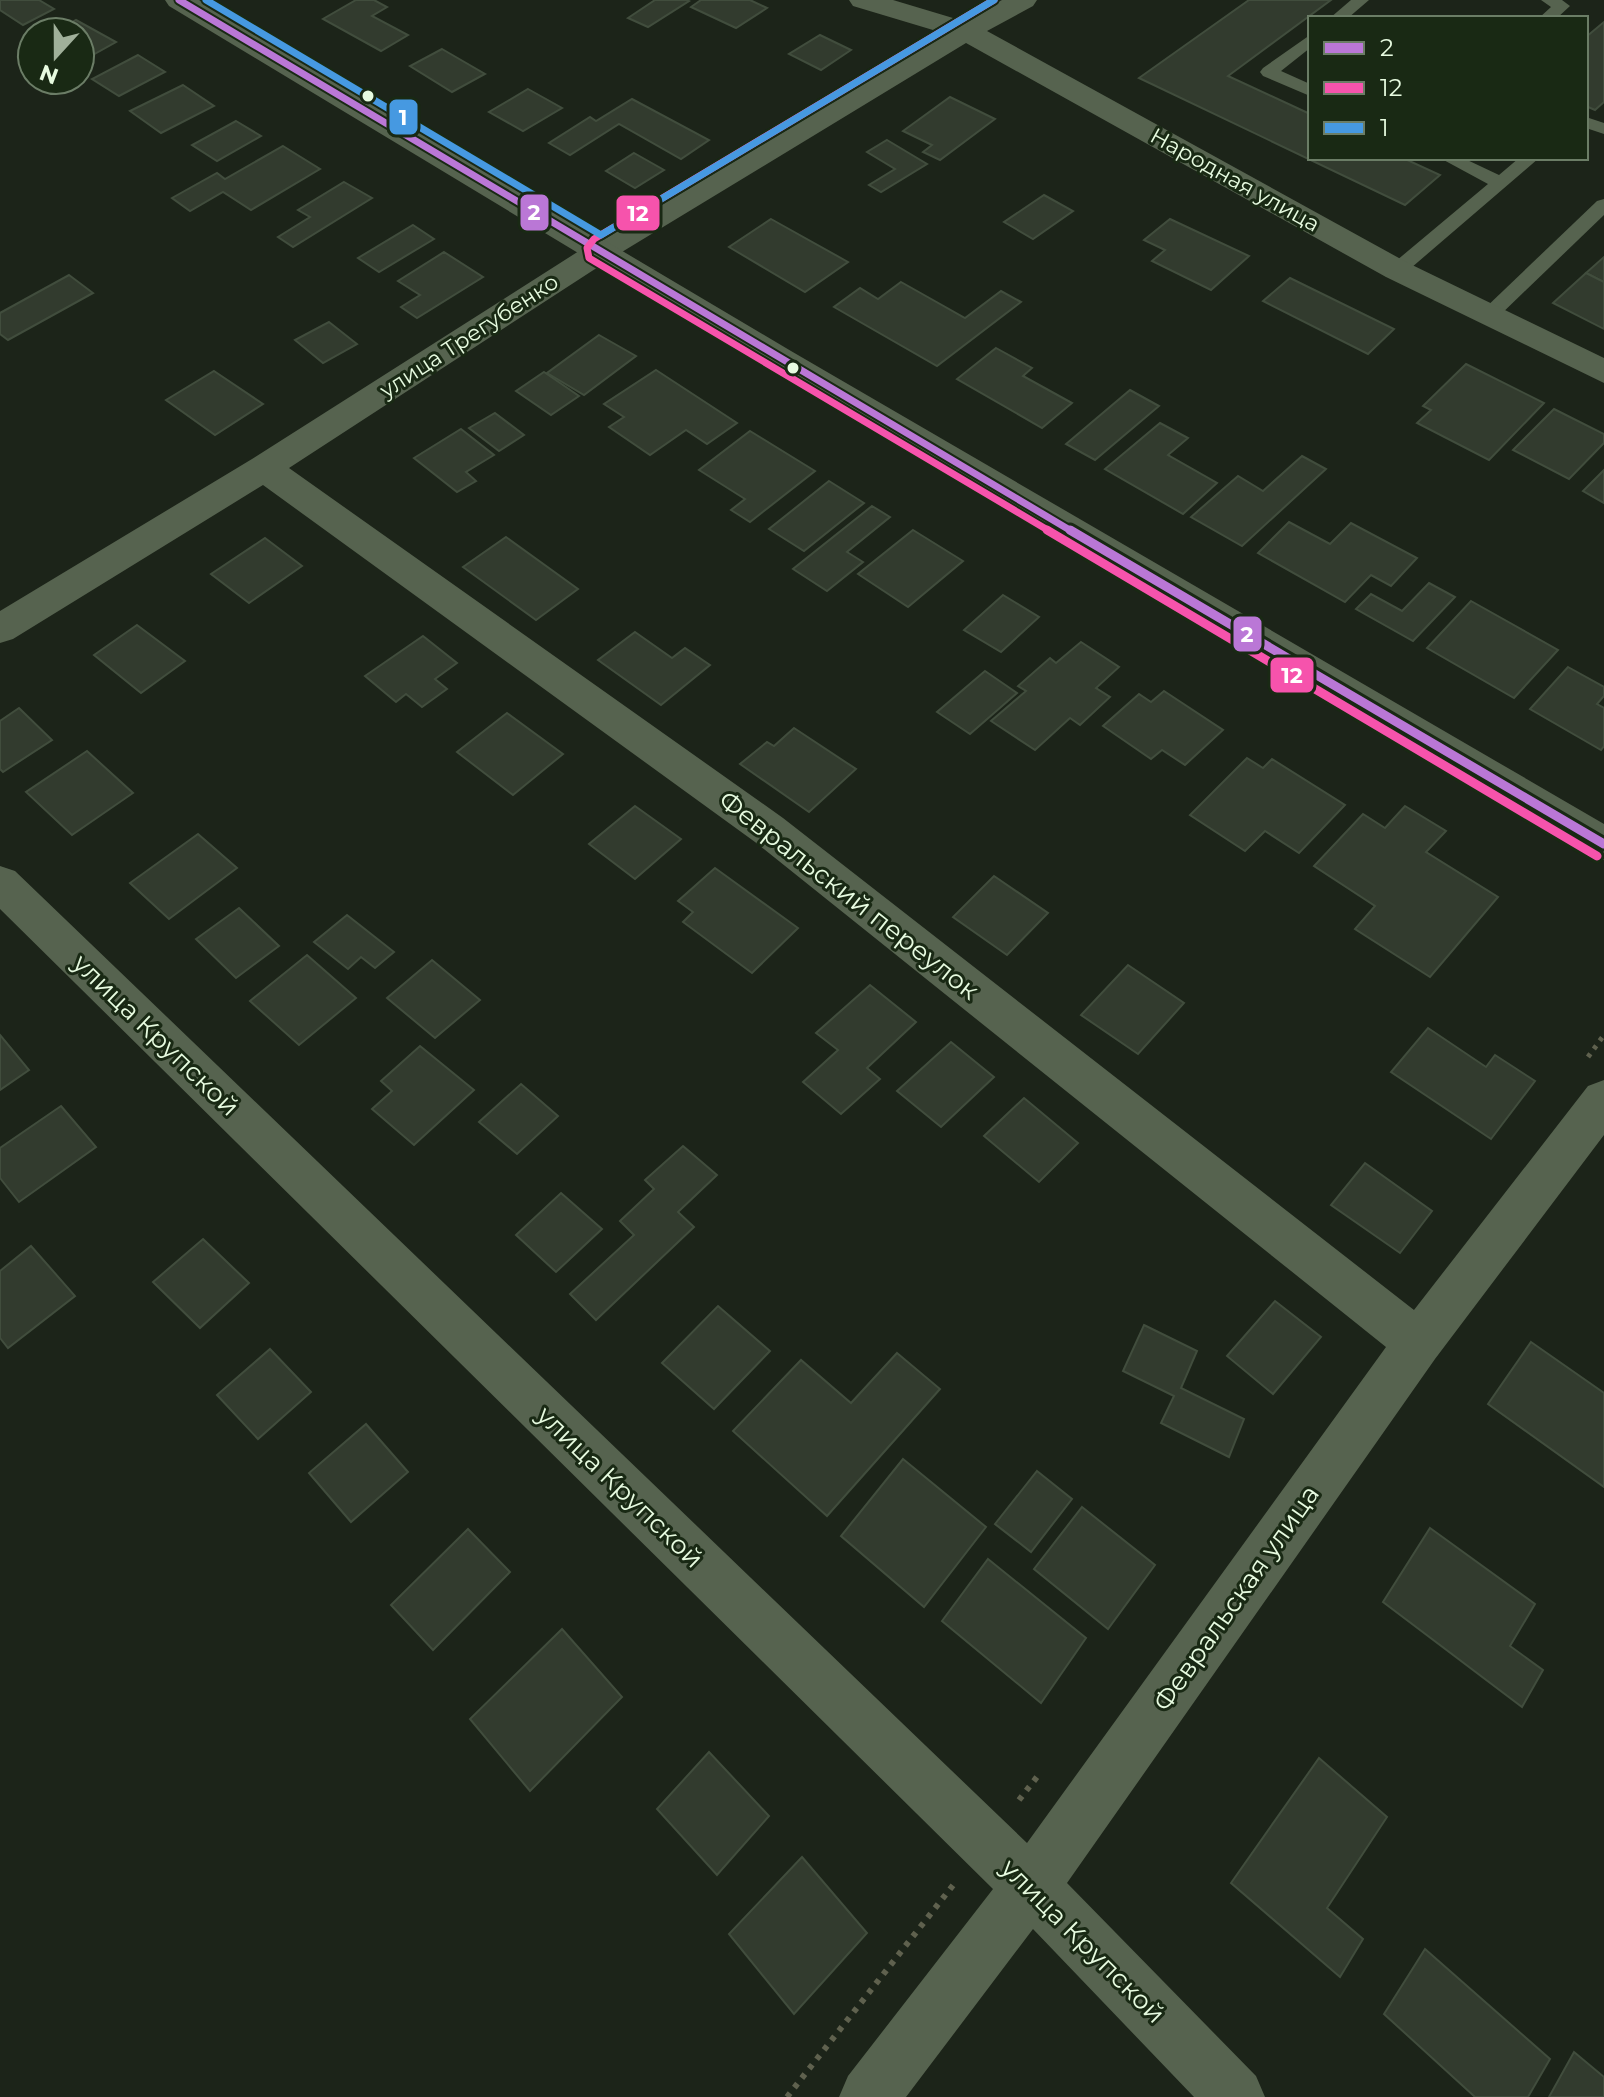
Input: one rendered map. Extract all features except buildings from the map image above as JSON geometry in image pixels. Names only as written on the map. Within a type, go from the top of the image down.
[{"type":"street","points":[[179,0],[1604,844]]},
{"type":"street","name":"улица Трегубенко","points":[[0,629],[264,468],[601,251],[966,31],[1023,0]]},
{"type":"street","name":"Народная улица","points":[[869,1],[966,31],[1397,270],[1604,372]]},
{"type":"street","name":"Февральский переулок","points":[[264,468],[769,830],[1418,1343]]},
{"type":"street","name":"улица Крупской","points":[[0,883],[1031,1886],[1235,2097]]},
{"type":"street","name":"Февральская улица","points":[[869,2097],[1031,1886],[1418,1343],[1604,1100]]},
{"type":"lane","points":[[1341,16],[1361,0]]},
{"type":"lane","points":[[1549,0],[1562,6],[1550,16]]},
{"type":"lane","points":[[1308,42],[1269,72],[1308,90]]},
{"type":"lane","points":[[1453,160],[1501,183]]},
{"type":"lane","points":[[1397,270],[1528,160]]},
{"type":"lane","points":[[1489,315],[1604,205]]},
{"type":"transit line","name":"2","points":[[179,0],[779,359],[1604,844]]},
{"type":"transit line","name":"1","points":[[206,0],[601,235],[994,0]]},
{"type":"transit line","name":"12","points":[[994,0],[594,239],[587,248],[589,258],[1597,856]]}]
